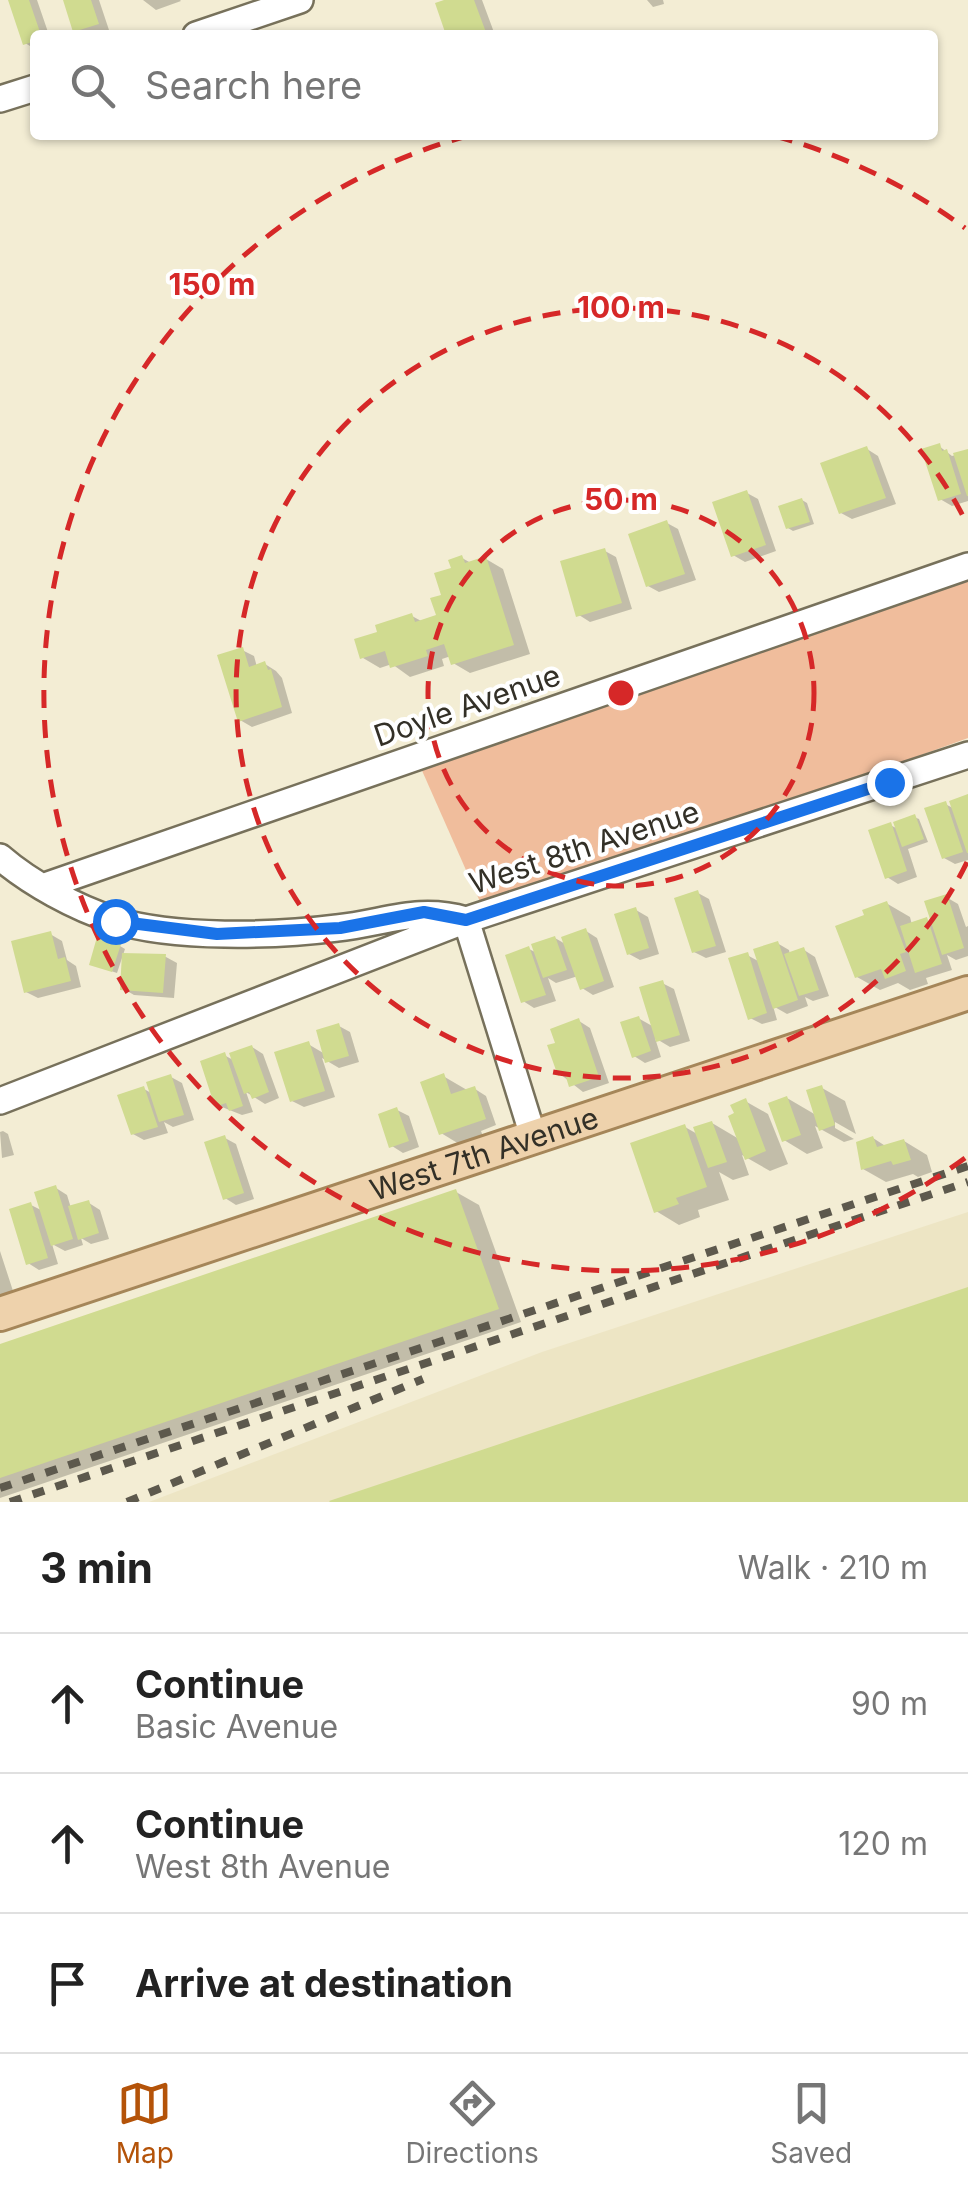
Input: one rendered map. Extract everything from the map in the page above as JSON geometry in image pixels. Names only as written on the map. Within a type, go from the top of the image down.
[{"type":"main road","name":"West 7th Avenue","points":[[0,1314],[968,993]]},
{"type":"street","points":[[212,28],[300,0]]},
{"type":"street","points":[[0,99],[30,90]]},
{"type":"street","name":"Doyle Avenue","points":[[45,886],[968,566]]},
{"type":"street","name":"West 8th Avenue","points":[[0,1102],[466,920],[968,755]]},
{"type":"street","points":[[0,857],[45,886],[115,921],[217,934],[340,928],[424,912],[466,920],[534,1139]]},
{"type":"street","points":[[0,1091],[40,1087]]},
{"type":"shaded area","points":[[968,564],[968,738],[485,913],[416,757]]},
{"type":"shaded area","points":[[968,1212],[968,1502],[149,1502],[542,1352]]},
{"type":"building","points":[[8,0],[29,0],[39,30],[30,30],[30,43],[23,45]]},
{"type":"building","points":[[63,0],[91,0],[99,24],[72,30]]},
{"type":"building","points":[[474,0],[485,30],[444,30],[435,3]]},
{"type":"building","points":[[940,443],[942,451],[947,449],[961,494],[938,501],[921,449]]},
{"type":"building","points":[[867,446],[886,498],[839,514],[820,463]]},
{"type":"building","points":[[968,449],[968,496],[967,496],[953,453]]},
{"type":"building","points":[[747,490],[766,545],[731,557],[712,502]]},
{"type":"building","points":[[802,498],[810,522],[786,529],[778,506]]},
{"type":"building","points":[[667,520],[685,574],[646,587],[628,534]]},
{"type":"building","points":[[605,548],[622,603],[576,617],[560,561]]},
{"type":"building","points":[[462,555],[465,563],[486,556],[514,645],[451,665],[444,644],[426,650],[428,656],[390,668],[385,651],[360,659],[354,639],[377,632],[375,625],[412,613],[415,622],[436,615],[430,598],[441,595],[434,573],[451,568],[448,560]]},
{"type":"building","points":[[243,647],[249,667],[265,661],[271,669],[282,707],[238,722],[217,655]]},
{"type":"building","points":[[968,794],[968,853],[967,853],[949,801]]},
{"type":"building","points":[[946,801],[963,852],[942,859],[924,808]]},
{"type":"building","points":[[915,814],[924,839],[902,847],[893,822]]},
{"type":"building","points":[[891,822],[907,871],[885,879],[868,830]]},
{"type":"building","points":[[698,890],[716,946],[692,953],[674,898]]},
{"type":"building","points":[[947,894],[964,948],[942,955],[924,901]]},
{"type":"building","points":[[887,901],[906,952],[900,954],[906,971],[885,979],[881,969],[855,978],[835,926]]},
{"type":"building","points":[[636,907],[649,948],[627,955],[614,914]]},
{"type":"building","points":[[927,917],[942,964],[915,973],[900,926]]},
{"type":"building","points":[[586,928],[604,981],[580,990],[561,937]]},
{"type":"building","points":[[51,931],[58,959],[65,957],[71,981],[24,993],[11,941]]},
{"type":"building","points":[[555,936],[567,970],[543,978],[531,944]]},
{"type":"building","points":[[97,937],[121,944],[112,972],[89,965]]},
{"type":"building","points":[[778,941],[798,1000],[773,1009],[753,949]]},
{"type":"building","points":[[529,946],[546,995],[521,1003],[505,955]]},
{"type":"building","points":[[804,947],[819,990],[799,996],[784,954]]},
{"type":"building","points":[[748,952],[767,1013],[748,1020],[728,958]]},
{"type":"building","points":[[122,953],[166,954],[163,993],[120,990]]},
{"type":"building","points":[[663,980],[680,1035],[656,1042],[639,987]]},
{"type":"building","points":[[639,1016],[651,1051],[632,1058],[620,1022]]},
{"type":"building","points":[[579,1018],[599,1077],[569,1087],[565,1074],[558,1076],[547,1045],[555,1043],[550,1029]]},
{"type":"building","points":[[339,1023],[349,1056],[325,1063],[316,1030]]},
{"type":"building","points":[[309,1041],[325,1091],[290,1102],[274,1052]]},
{"type":"building","points":[[252,1045],[269,1092],[252,1099],[249,1092],[244,1094],[229,1053]]},
{"type":"building","points":[[225,1052],[243,1106],[229,1111],[226,1103],[215,1107],[200,1061]]},
{"type":"building","points":[[444,1073],[451,1094],[475,1086],[486,1119],[439,1135],[420,1082]]},
{"type":"building","points":[[171,1074],[184,1115],[159,1122],[146,1082]]},
{"type":"building","points":[[822,1085],[835,1125],[819,1131],[806,1090]]},
{"type":"building","points":[[144,1086],[158,1127],[131,1135],[117,1095]]},
{"type":"building","points":[[787,1096],[801,1135],[782,1142],[768,1103]]},
{"type":"building","points":[[746,1098],[766,1151],[745,1160],[728,1116],[734,1113],[730,1105]]},
{"type":"building","points":[[397,1107],[409,1141],[389,1148],[378,1114]]},
{"type":"building","points":[[712,1121],[727,1162],[708,1168],[693,1127]]},
{"type":"building","points":[[685,1124],[707,1187],[676,1198],[679,1204],[654,1213],[630,1143]]},
{"type":"building","points":[[225,1135],[244,1193],[223,1200],[204,1142]]},
{"type":"building","points":[[873,1136],[877,1147],[904,1139],[911,1160],[861,1170],[856,1142]]},
{"type":"building","points":[[56,1185],[73,1239],[51,1246],[34,1192]]},
{"type":"building","points":[[456,1189],[499,1309],[0,1478],[0,1344]]},
{"type":"building","points":[[89,1200],[99,1233],[78,1240],[68,1206]]},
{"type":"building","points":[[31,1202],[48,1258],[26,1265],[9,1209]]},
{"type":"building","points":[[968,1287],[968,1502],[329,1501]]},
{"type":"railway","points":[[0,1488],[968,1166]]},
{"type":"railway","points":[[10,1502],[968,1182]]},
{"type":"railway","points":[[127,1502],[423,1379]]},
{"type":"route","points":[[115,921],[217,934],[276,934],[340,928],[424,912],[466,920],[889,782]]}]
